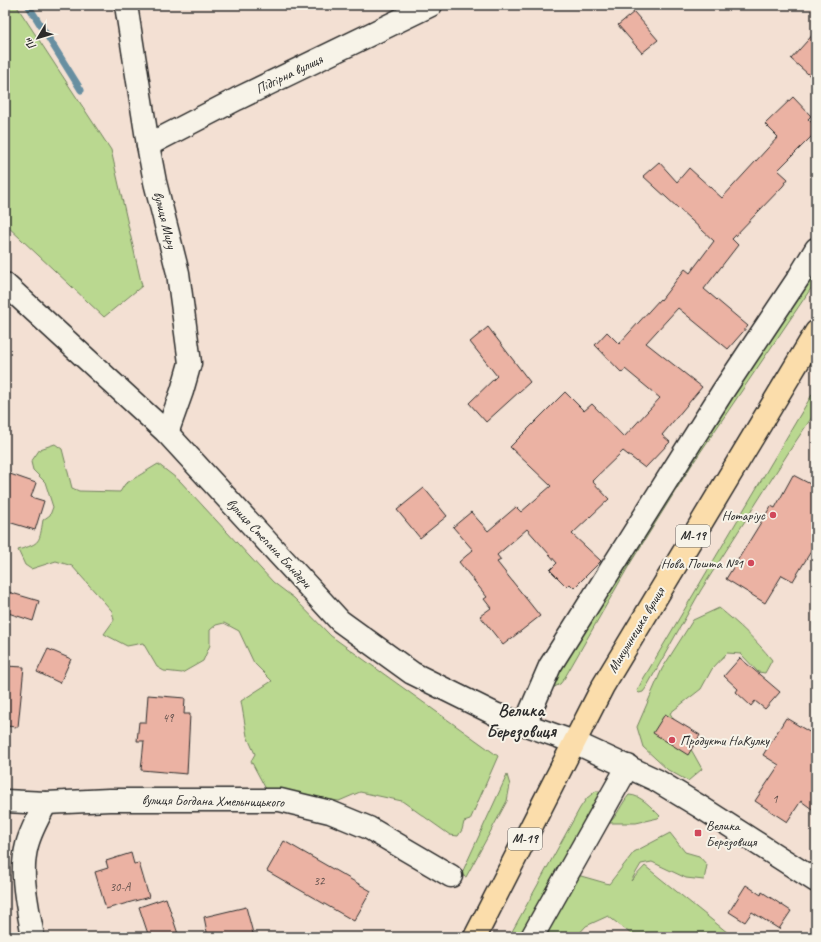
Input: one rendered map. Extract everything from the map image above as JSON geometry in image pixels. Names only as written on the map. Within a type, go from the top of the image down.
[{"type":"highway","name":"Микулинецька вулиця","points":[[475,937],[603,686],[816,332]]},
{"type":"street","name":"вулиця Миру","points":[[126,5],[155,182],[178,273],[190,363],[167,433]]},
{"type":"street","name":"Підгірна вулиця","points":[[148,144],[431,5]]},
{"type":"street","points":[[525,724],[553,661],[723,391],[816,249]]},
{"type":"street","name":"вулиця Степана Бандери","points":[[5,284],[167,433],[340,621],[412,673],[495,714],[574,742],[656,780],[816,881]]},
{"type":"street","points":[[532,937],[628,766]]},
{"type":"street","name":"вулиця Богдана Хмельницького","points":[[5,801],[46,803],[109,800],[280,800],[330,812],[369,828],[451,876]]},
{"type":"street","points":[[33,937],[26,899],[24,866],[27,845],[34,826],[46,803]]},
{"type":"green space","points":[[5,5],[16,5],[111,150],[142,286],[104,317],[5,224]]},
{"type":"green space","points":[[816,262],[816,281],[691,466],[631,562],[564,679],[560,684],[547,691]]},
{"type":"green space","points":[[816,388],[816,411],[701,590],[646,688],[643,692],[639,693],[637,691],[642,681]]},
{"type":"green space","points":[[55,444],[62,449],[72,488],[79,491],[120,492],[125,484],[158,464],[180,481],[273,582],[294,598],[331,636],[498,756],[470,820],[464,822],[462,830],[458,836],[450,835],[402,801],[360,792],[339,801],[267,791],[251,761],[255,754],[247,736],[241,701],[272,681],[254,663],[239,631],[224,623],[216,625],[210,630],[210,645],[203,661],[182,673],[164,671],[157,667],[143,643],[127,646],[104,634],[114,620],[112,611],[72,566],[56,561],[31,569],[25,565],[18,550],[31,546],[38,541],[43,520],[50,515],[53,507],[45,482],[33,470],[31,462],[40,449]]},
{"type":"green space","points":[[719,608],[747,632],[772,660],[765,673],[758,672],[741,654],[727,653],[712,669],[701,689],[670,713],[702,769],[688,781],[668,770],[643,747],[637,727],[662,669],[693,620]]},
{"type":"green space","points":[[507,775],[510,785],[507,801],[466,877],[461,875]]},
{"type":"green space","points":[[596,791],[604,791],[579,839],[559,865],[519,937],[509,937],[580,808],[587,798]]},
{"type":"green space","points":[[629,795],[638,797],[660,816],[658,818],[636,823],[609,823],[615,817]]},
{"type":"green space","points":[[670,833],[685,852],[699,856],[707,865],[704,880],[686,878],[652,862],[641,864],[631,881],[645,866],[733,937],[635,937],[608,916],[586,926],[577,937],[528,937],[567,872],[609,884],[634,852]]},
{"type":"building","points":[[634,12],[658,40],[642,53],[618,25]]},
{"type":"building","points":[[816,31],[816,81],[791,59]]},
{"type":"building","points":[[793,97],[811,116],[808,119],[816,127],[816,132],[778,170],[788,179],[732,239],[738,245],[704,289],[748,326],[728,349],[678,308],[646,343],[702,387],[662,435],[670,442],[645,468],[623,451],[592,481],[609,499],[572,534],[601,561],[574,588],[570,584],[567,587],[550,570],[557,563],[527,529],[497,555],[501,560],[497,562],[540,616],[503,645],[480,616],[491,608],[484,599],[487,597],[459,562],[473,550],[453,527],[471,512],[488,531],[516,507],[521,512],[551,486],[510,447],[565,392],[584,411],[592,404],[624,437],[660,398],[625,369],[622,373],[595,345],[607,332],[619,344],[660,299],[661,300],[685,269],[690,273],[714,241],[643,176],[659,162],[677,182],[689,168],[722,198],[778,137],[765,124]]},
{"type":"building","points":[[488,327],[530,382],[486,422],[469,403],[497,376],[470,342]]},
{"type":"building","points":[[10,474],[36,483],[31,497],[44,501],[35,530],[5,521],[5,491]]},
{"type":"building","points":[[793,475],[816,487],[816,543],[793,581],[782,575],[765,603],[726,579],[771,506],[775,508]]},
{"type":"building","points":[[424,488],[447,516],[420,538],[397,510]]},
{"type":"building","points":[[5,591],[39,601],[33,621],[5,612]]},
{"type":"building","points":[[48,649],[71,659],[60,683],[37,672]]},
{"type":"building","points":[[740,658],[780,692],[765,709],[755,701],[751,706],[736,692],[738,689],[724,676]]},
{"type":"building","points":[[5,666],[24,667],[18,727],[5,726]]},
{"type":"building","points":[[148,695],[185,698],[184,714],[190,714],[187,774],[141,770],[144,741],[137,741],[139,722],[146,722]]},
{"type":"building","points":[[665,714],[700,735],[688,755],[653,733]]},
{"type":"building","points":[[786,718],[816,736],[816,812],[801,801],[787,822],[755,801],[779,765],[763,755]]},
{"type":"building","points":[[284,841],[371,891],[354,921],[267,871]]},
{"type":"building","points":[[131,853],[134,864],[139,863],[149,897],[106,909],[95,872],[108,868],[106,861]]},
{"type":"building","points":[[746,885],[761,895],[762,892],[791,911],[779,929],[752,912],[745,922],[729,912]]},
{"type":"building","points":[[166,898],[179,937],[149,937],[139,907]]},
{"type":"building","points":[[246,907],[254,937],[208,937],[204,917]]},
{"type":"waterway","points":[[28,5],[81,90]]},
{"type":"place","name":"Нотаріус","points":[[773,515]]},
{"type":"place","name":"Нова Пошта №1","points":[[751,563]]},
{"type":"place","name":"Продукти НаКулку","points":[[672,740]]},
{"type":"place","name":"Велика Березовиця","points":[[698,833]]},
{"type":"district","name":"Велика Березовиця","points":[[521,720]]}]
